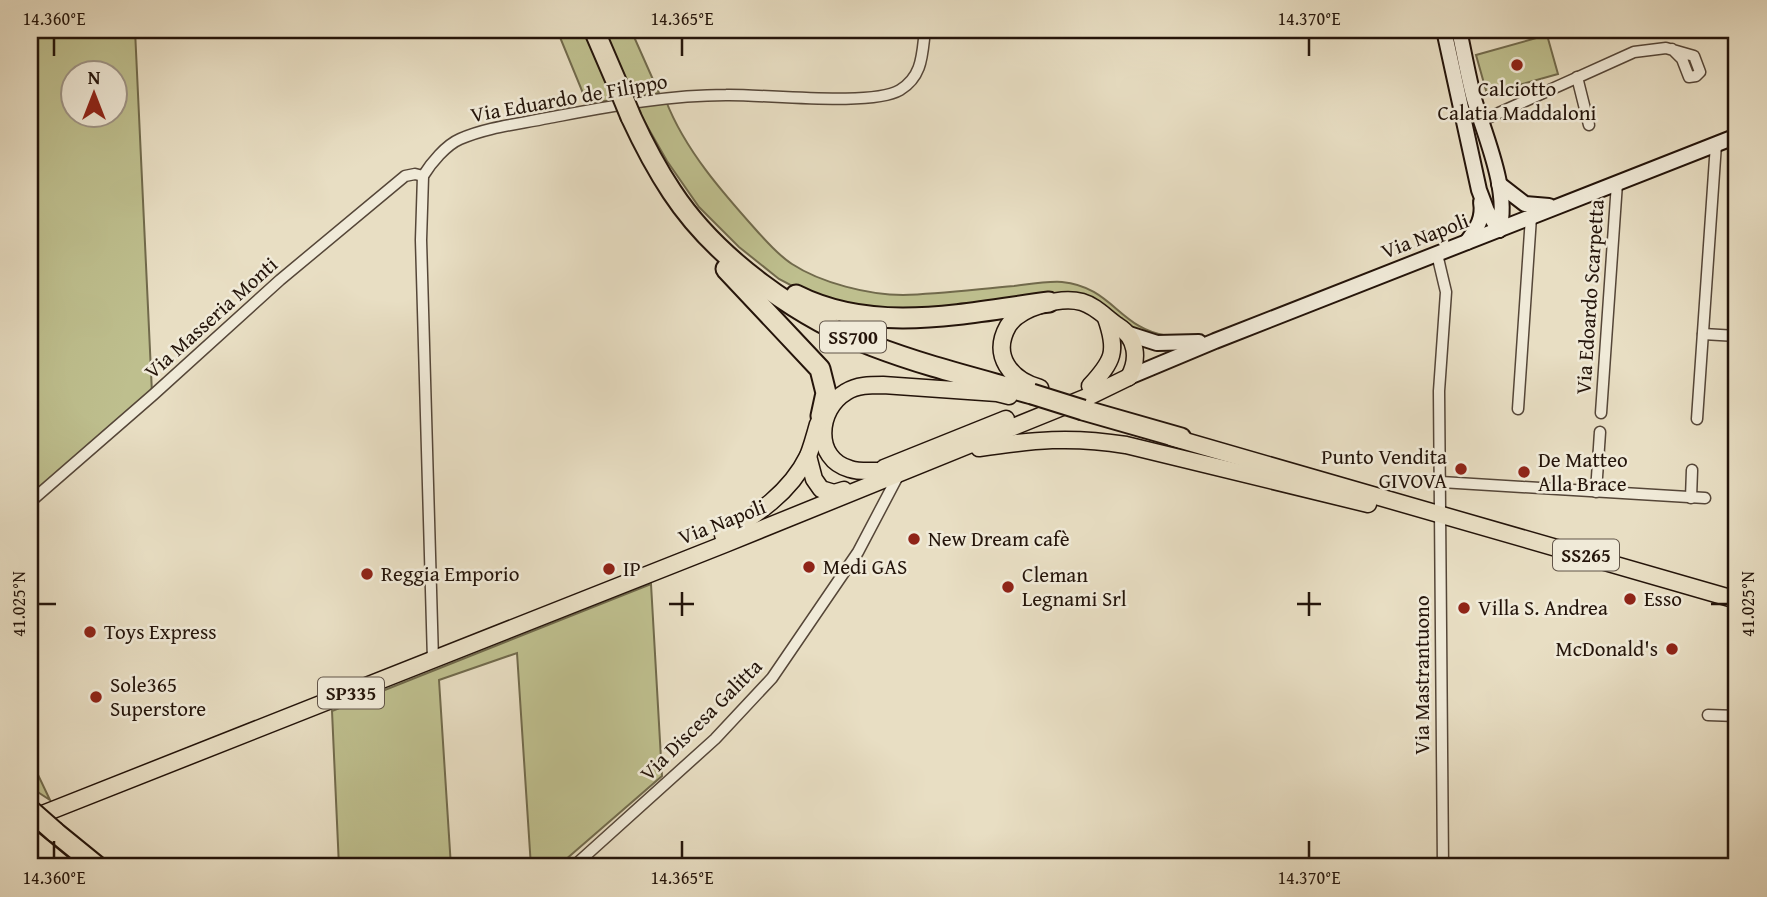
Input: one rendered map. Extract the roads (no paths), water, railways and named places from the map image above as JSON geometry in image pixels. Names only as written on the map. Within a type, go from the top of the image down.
[{"type":"highway","name":"SS700","points":[[594,30],[644,145],[684,208],[750,275],[824,323],[897,355],[1181,438]]},
{"type":"highway","points":[[684,208],[691,228],[820,369],[826,393],[821,416]]},
{"type":"highway","points":[[702,229],[723,239],[779,286],[809,302],[849,313],[877,318],[908,319],[1049,302]]},
{"type":"highway","points":[[30,810],[98,867]]},
{"type":"highway","points":[[31,840],[64,867]]},
{"type":"main road","points":[[1444,30],[1483,212],[1467,242]]},
{"type":"main road","points":[[1459,30],[1499,184],[1503,208],[1499,230]]},
{"type":"main road","name":"Via Napoli","points":[[671,564],[1093,395],[1215,341],[1737,136]]},
{"type":"main road","points":[[1499,184],[1525,204],[1558,207]]},
{"type":"main road","points":[[1479,190],[1487,211],[1499,230]]},
{"type":"main road","points":[[1033,394],[1007,366],[1003,353],[1009,326],[1019,315],[1049,302],[1082,302],[1096,308],[1129,334],[1157,343],[1215,341]]},
{"type":"main road","points":[[1106,318],[1112,334],[1113,353],[1117,364],[1129,377],[1136,362],[1129,334]]},
{"type":"main road","points":[[1090,386],[1108,365],[1113,353]]},
{"type":"main road","name":"Via Napoli","points":[[671,564],[723,535],[877,471],[1090,386],[1129,377]]},
{"type":"main road","points":[[877,471],[849,469],[826,452],[822,431],[825,416],[835,401],[847,391],[867,385],[883,385],[1033,394]]},
{"type":"main road","points":[[723,535],[759,513],[790,484],[808,456],[821,416]]},
{"type":"main road","points":[[952,452],[1058,438],[1096,440],[1380,507],[1437,513]]},
{"type":"main road","name":"SS700","points":[[1181,438],[1437,513]]},
{"type":"main road","points":[[808,456],[817,485],[827,492],[838,492],[890,471],[927,463]]},
{"type":"main road","name":"SS265","points":[[1437,513],[1737,600]]},
{"type":"main road","name":"SP335","points":[[30,819],[671,564]]},
{"type":"street","name":"Via Eduardo de Filippo","points":[[423,176],[439,156],[457,140],[486,130],[653,99],[725,95],[835,98],[883,96],[898,91],[915,79],[922,61],[925,30]]},
{"type":"street","points":[[1481,121],[1634,52],[1672,49]]},
{"type":"street","points":[[1577,77],[1589,125]]},
{"type":"street","points":[[1697,419],[1716,144]]},
{"type":"street","name":"Via Masseria Monti","points":[[30,502],[153,396],[280,280],[405,176],[423,176]]},
{"type":"street","points":[[423,176],[421,240],[433,660]]},
{"type":"street","name":"Via Edoardo Scarpetta","points":[[1601,413],[1617,183]]},
{"type":"street","points":[[1518,409],[1531,217]]},
{"type":"street","name":"Via Mastrantuono","points":[[1437,254],[1446,292],[1439,391],[1441,482],[1437,513],[1443,867]]},
{"type":"street","points":[[1703,334],[1737,336]]},
{"type":"street","points":[[1596,492],[1600,432]]},
{"type":"street","points":[[1691,498],[1692,470]]},
{"type":"street","name":"Via Discesa Galitta","points":[[573,867],[715,739],[772,678],[858,552],[899,474]]},
{"type":"street","points":[[1441,482],[1705,499]]},
{"type":"street","points":[[1708,715],[1737,716]]},
{"type":"place","name":"Calciotto Calatia Maddaloni","points":[[1517,65]]},
{"type":"place","name":"Punto Vendita GIVOVA","points":[[1461,469]]},
{"type":"place","name":"De Matteo Alla Brace","points":[[1524,472]]},
{"type":"place","name":"New Dream cafè","points":[[914,539]]},
{"type":"place","name":"Medi GAS","points":[[809,567]]},
{"type":"place","name":"IP","points":[[609,569]]},
{"type":"place","name":"Reggia Emporio","points":[[367,574]]},
{"type":"place","name":"Cleman Legnami Srl","points":[[1008,587]]},
{"type":"place","name":"Esso","points":[[1630,599]]},
{"type":"place","name":"Villa S. Andrea","points":[[1464,608]]},
{"type":"place","name":"Toys Express","points":[[90,632]]},
{"type":"place","name":"McDonald's","points":[[1672,649]]},
{"type":"place","name":"Sole365 Superstore","points":[[96,697]]}]
